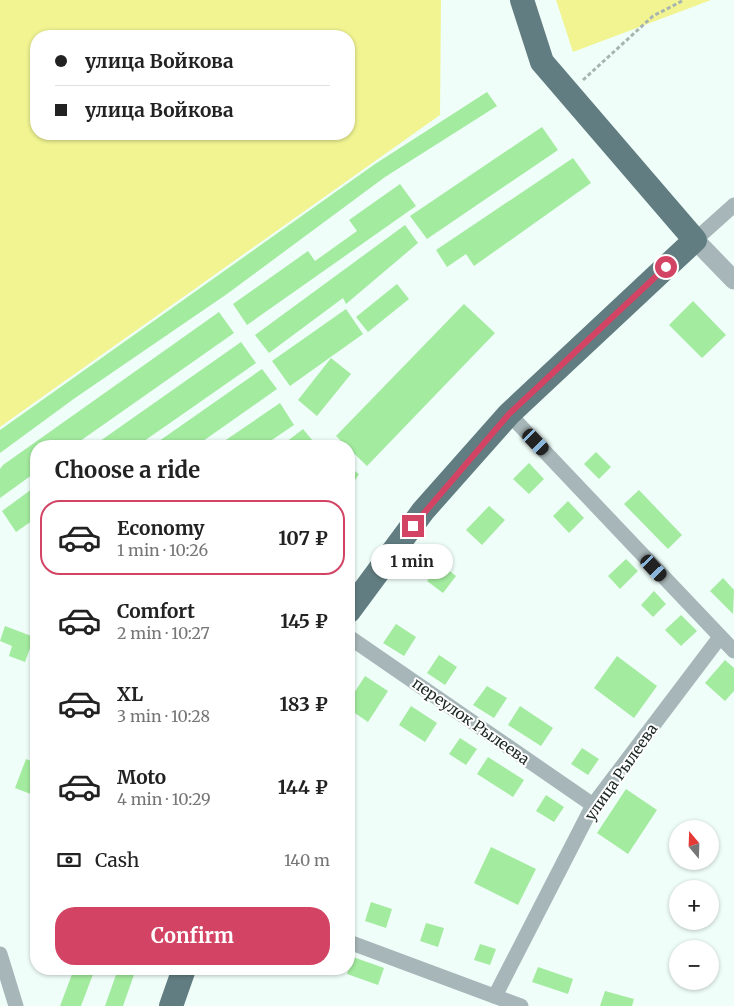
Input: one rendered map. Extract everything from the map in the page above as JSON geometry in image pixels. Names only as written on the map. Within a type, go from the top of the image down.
[{"type":"main road","points":[[355,603],[423,511],[509,414],[695,240],[542,62],[522,0]]},
{"type":"main road","points":[[170,1006],[182,975]]},
{"type":"street","points":[[734,205],[695,240],[734,280]]},
{"type":"street","points":[[509,414],[734,651]]},
{"type":"street","name":"улица Рылеева","points":[[495,996],[593,805],[720,637]]},
{"type":"street","name":"переулок Рылеева","points":[[355,641],[593,805]]},
{"type":"street","points":[[355,944],[521,1006]]},
{"type":"street","points":[[0,954],[16,1006]]},
{"type":"path","points":[[569,93],[653,16],[684,0]]},
{"type":"green space","points":[[0,0],[441,0],[440,115],[0,427]]},
{"type":"green space","points":[[556,0],[711,0],[573,52]]},
{"type":"building","points":[[487,92],[497,106],[385,177],[227,294],[75,398],[0,453],[0,430],[375,164]]},
{"type":"building","points":[[542,127],[558,150],[427,239],[410,216]]},
{"type":"building","points":[[573,158],[591,183],[474,266],[466,254],[447,267],[436,250]]},
{"type":"building","points":[[400,184],[416,206],[247,325],[233,304],[308,251],[315,261],[357,231],[349,220]]},
{"type":"building","points":[[405,225],[418,243],[346,304],[343,298],[269,353],[255,335]]},
{"type":"building","points":[[397,284],[409,299],[368,332],[356,317]]},
{"type":"building","points":[[693,301],[726,335],[702,358],[669,325]]},
{"type":"building","points":[[464,304],[495,333],[367,466],[355,454],[355,440],[340,440],[336,436]]},
{"type":"building","points":[[346,309],[363,334],[290,386],[272,361]]},
{"type":"building","points":[[219,312],[234,333],[82,440],[38,440]]},
{"type":"building","points":[[241,342],[256,363],[146,440],[102,440]]},
{"type":"building","points":[[331,358],[351,374],[317,416],[298,400]]},
{"type":"building","points":[[262,369],[277,389],[205,440],[161,440]]},
{"type":"building","points":[[280,403],[294,425],[272,440],[226,440]]},
{"type":"building","points":[[303,429],[312,440],[289,440]]},
{"type":"building","points":[[30,446],[30,476],[0,498],[0,469]]},
{"type":"building","points":[[596,452],[611,467],[599,479],[584,464]]},
{"type":"building","points":[[529,463],[544,479],[529,494],[513,479]]},
{"type":"building","points":[[355,471],[359,474],[355,480]]},
{"type":"building","points":[[30,490],[30,522],[16,532],[2,511]]},
{"type":"building","points":[[639,490],[682,535],[668,549],[624,504]]},
{"type":"building","points":[[568,501],[584,518],[569,533],[553,516]]},
{"type":"building","points":[[489,506],[505,520],[482,545],[466,530]]},
{"type":"building","points":[[626,559],[638,571],[620,589],[608,576]]},
{"type":"building","points":[[441,564],[456,576],[443,593],[427,581]]},
{"type":"building","points":[[723,578],[734,590],[733,614],[710,591]]},
{"type":"building","points":[[654,591],[666,604],[653,617],[641,605]]},
{"type":"building","points":[[681,615],[697,631],[681,646],[665,630]]},
{"type":"building","points":[[396,624],[416,637],[404,656],[383,643]]},
{"type":"building","points":[[5,626],[30,635],[30,648],[25,662],[9,656],[12,646],[0,641]]},
{"type":"building","points":[[439,655],[457,667],[445,685],[427,673]]},
{"type":"building","points":[[617,656],[657,686],[634,718],[594,688]]},
{"type":"building","points":[[725,660],[734,668],[734,691],[725,701],[705,683]]},
{"type":"building","points":[[365,676],[388,691],[368,722],[355,713],[355,692]]},
{"type":"building","points":[[487,686],[507,698],[494,718],[473,705]]},
{"type":"building","points":[[411,706],[437,723],[425,742],[399,725]]},
{"type":"building","points":[[520,706],[553,728],[541,746],[508,725]]},
{"type":"building","points":[[460,738],[477,749],[466,765],[449,754]]},
{"type":"building","points":[[582,748],[599,759],[588,775],[571,764]]},
{"type":"building","points":[[488,757],[524,780],[513,797],[477,774]]},
{"type":"building","points":[[26,759],[30,761],[30,794],[15,788]]},
{"type":"building","points":[[626,789],[657,810],[628,854],[597,833]]},
{"type":"building","points":[[546,795],[564,807],[554,822],[536,811]]},
{"type":"building","points":[[491,847],[536,869],[518,905],[474,883]]},
{"type":"building","points":[[371,902],[392,909],[386,928],[365,921]]},
{"type":"building","points":[[426,923],[444,928],[438,947],[420,941]]},
{"type":"building","points":[[480,944],[496,949],[490,965],[474,960]]},
{"type":"building","points":[[355,958],[384,968],[378,985],[350,975],[355,975]]},
{"type":"building","points":[[538,967],[573,979],[568,994],[532,982]]},
{"type":"building","points":[[72,975],[93,975],[81,1006],[60,1006]]},
{"type":"building","points":[[116,975],[134,975],[123,1006],[105,1006]]},
{"type":"building","points":[[605,991],[634,999],[632,1006],[600,1006]]},
{"type":"route","points":[[413,526],[423,511],[509,414],[666,267]]}]
